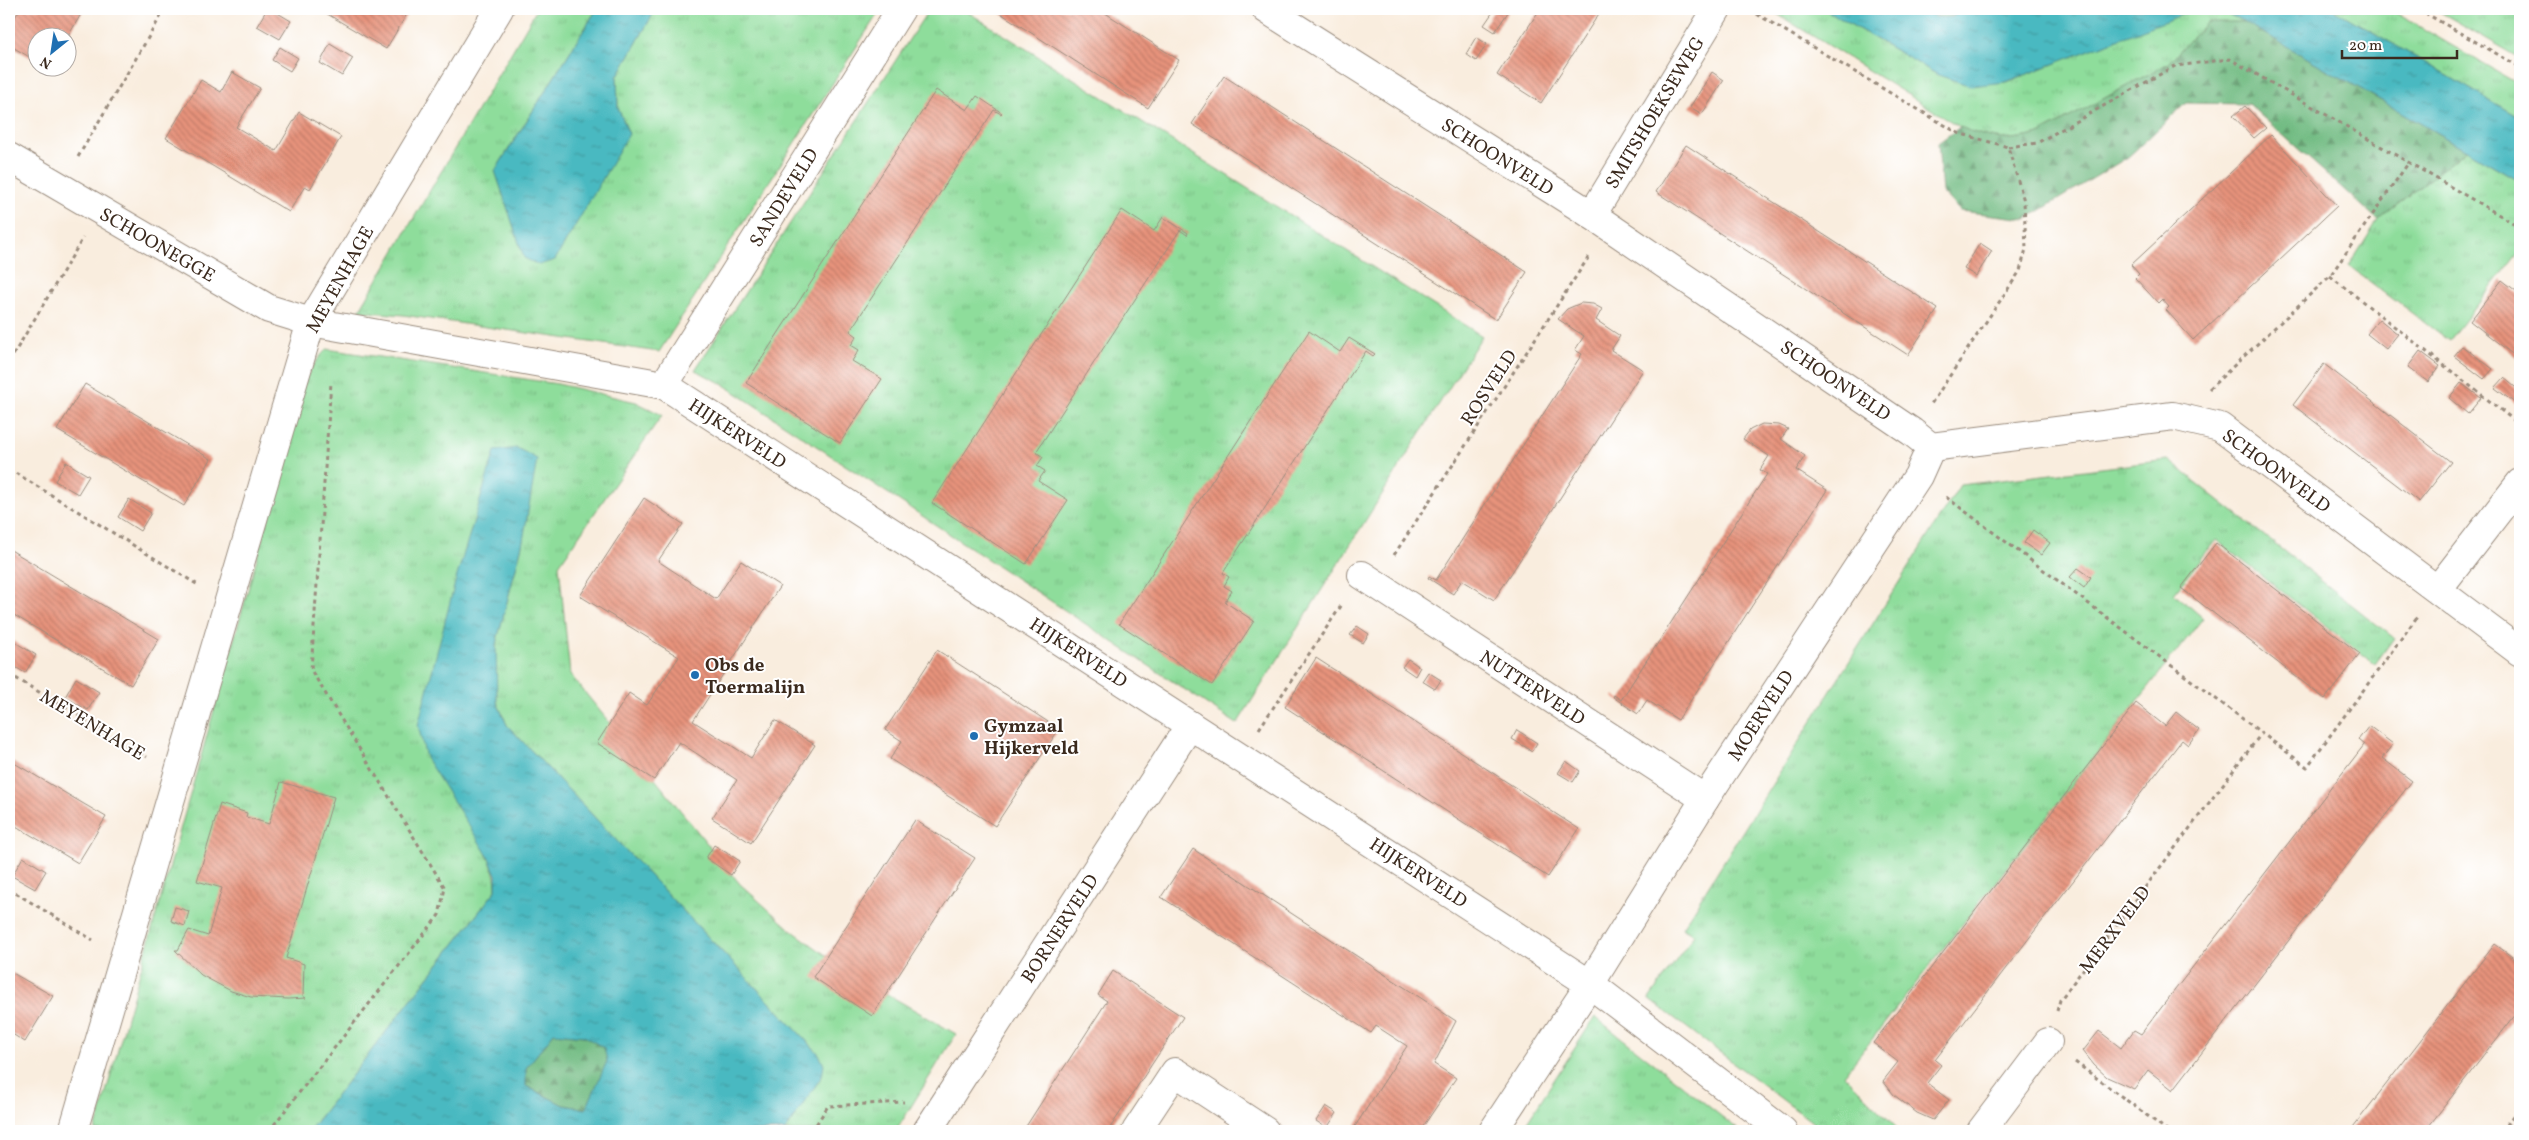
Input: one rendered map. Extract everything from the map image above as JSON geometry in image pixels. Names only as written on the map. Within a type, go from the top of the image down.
[{"type":"street","name":"MEYENHAGE","points":[[74,1131],[311,322],[499,9]]},
{"type":"street","name":"SANDEVELD","points":[[664,385],[902,9]]},
{"type":"street","name":"SCHOONVELD","points":[[1266,9],[1600,221],[1922,440],[2173,416],[2220,427],[2520,652]]},
{"type":"street","name":"SMITSHOEKSEWEG","points":[[1600,221],[1717,9]]},
{"type":"street","name":"SCHOONEGGE","points":[[9,157],[269,309],[311,322]]},
{"type":"street","name":"HIJKERVELD","points":[[311,322],[664,385],[1590,984],[1783,1131]]},
{"type":"street","name":"MOERVELD","points":[[1493,1131],[1590,984],[1705,799],[1918,476],[1922,440]]},
{"type":"street","points":[[2438,589],[2520,482]]},
{"type":"street","name":"NUTTERVELD","points":[[1362,575],[1705,799]]},
{"type":"street","name":"BORNERVELD","points":[[927,1131],[1190,725]]},
{"type":"street","points":[[1981,1131],[2048,1042]]},
{"type":"street","points":[[1136,1131],[1174,1072],[1265,1131]]},
{"type":"path","points":[[60,187],[165,9]]},
{"type":"path","points":[[1747,9],[1958,133],[2008,148],[2037,143],[2175,66],[2230,59],[2520,227]]},
{"type":"path","points":[[2418,9],[2520,68]]},
{"type":"path","points":[[1922,440],[2020,271],[2026,248],[2024,201],[2008,148]]},
{"type":"path","points":[[2173,416],[2220,381],[2330,276],[2408,162]]},
{"type":"path","points":[[9,362],[100,210]]},
{"type":"path","name":"ROSVELD","points":[[1362,575],[1375,554],[1390,562],[1600,221]]},
{"type":"path","points":[[2330,276],[2520,425]]},
{"type":"path","points":[[269,1131],[439,915],[445,888],[311,670],[331,378]]},
{"type":"path","points":[[9,469],[228,604]]},
{"type":"path","points":[[1918,476],[2307,767],[2438,589]]},
{"type":"path","points":[[1241,757],[1362,575]]},
{"type":"path","name":"MEYENHAGE","points":[[9,674],[178,775]]},
{"type":"path","name":"MERXVELD","points":[[2048,1042],[2060,1000],[2261,734]]},
{"type":"path","points":[[9,888],[124,959]]},
{"type":"path","points":[[2048,1042],[2168,1131]]},
{"type":"path","points":[[812,1131],[828,1106],[947,1100]]},
{"type":"path","points":[[2502,1131],[2520,1108]]},
{"type":"green space","points":[[537,9],[597,9],[495,171],[629,134],[618,108],[617,77],[656,9],[881,9],[659,352],[403,315],[359,311]]},
{"type":"green space","points":[[929,9],[963,9],[1482,336],[1237,724],[721,383],[695,370]]},
{"type":"green space","points":[[1769,9],[1824,9],[1938,75],[2007,82],[2193,9],[2217,9],[2245,22],[2207,23],[2167,64],[2039,134],[2008,139],[1990,137],[1960,127]]},
{"type":"green space","points":[[1921,9],[1965,9],[1953,15],[1938,16]]},
{"type":"green space","points":[[2333,9],[2389,9],[2520,85],[2520,118]]},
{"type":"green space","points":[[2435,9],[2520,9],[2520,58]]},
{"type":"green space","points":[[2207,22],[2245,22],[2466,150],[2378,220],[2248,104],[2186,103],[2128,157],[2026,219],[1960,211],[1942,192],[1938,143],[1960,127],[1990,137],[2008,139],[2039,134],[2167,64]]},
{"type":"green space","points":[[2466,150],[2520,181],[2520,251],[2449,341],[2349,266],[2378,220]]},
{"type":"green space","points":[[327,349],[558,384],[636,402],[662,415],[559,565],[570,674],[740,884],[790,929],[849,972],[956,1034],[896,1131],[785,1131],[822,1076],[819,1054],[507,725],[497,702],[495,679],[496,644],[523,541],[517,448],[470,826],[491,864],[496,890],[309,1131],[95,1131],[283,466],[297,403],[308,374]]},
{"type":"green space","points":[[2168,460],[2394,638],[2375,664],[2216,540],[2174,593],[2203,618],[1844,1075],[1899,1130],[1824,1131],[1649,999],[1694,935],[1682,928],[1960,485]]},
{"type":"green space","points":[[1595,1017],[1740,1131],[1521,1131]]},
{"type":"green space","points":[[554,1033],[584,1036],[604,1047],[608,1061],[586,1109],[563,1105],[526,1086],[526,1068]]},
{"type":"water","points":[[597,9],[656,9],[617,77],[618,108],[629,134],[555,260],[539,265],[524,258],[495,171]]},
{"type":"water","points":[[1824,9],[1921,9],[1936,17],[1952,17],[1965,9],[2197,9],[2006,82],[1971,86],[1938,75]]},
{"type":"water","points":[[2217,9],[2333,9],[2520,118],[2520,181],[2245,22]]},
{"type":"water","points":[[517,448],[537,459],[523,541],[496,644],[497,702],[507,725],[819,1054],[824,1065],[822,1076],[785,1131],[309,1131],[496,890],[496,875],[488,856],[426,758],[418,725],[456,579],[495,451]],"holes":[[[554,1033],[584,1036],[604,1048],[607,1061],[586,1109],[563,1105],[526,1086],[526,1068]]]},
{"type":"building","points":[[20,9],[84,9],[73,28],[28,28],[28,56],[9,45],[9,27]]},
{"type":"building","points":[[267,9],[271,9],[291,21],[280,39],[257,26]]},
{"type":"building","points":[[319,9],[410,9],[386,49]]},
{"type":"building","points":[[994,9],[1099,9],[1179,60],[1148,108]]},
{"type":"building","points":[[1495,9],[1510,9],[1495,32],[1484,25]]},
{"type":"building","points":[[1540,9],[1602,9],[1541,103],[1497,75]]},
{"type":"building","points":[[1476,37],[1487,44],[1476,61],[1466,54]]},
{"type":"building","points":[[330,44],[353,58],[342,76],[320,63]]},
{"type":"building","points":[[280,47],[298,58],[290,71],[272,60]]},
{"type":"building","points":[[232,72],[260,88],[236,127],[276,151],[299,112],[341,137],[310,189],[305,186],[289,212],[166,138],[201,80],[221,92]]},
{"type":"building","points":[[1712,72],[1724,80],[1702,114],[1690,107]]},
{"type":"building","points":[[1224,76],[1527,272],[1496,320],[1192,124]]},
{"type":"building","points":[[936,90],[967,110],[977,96],[1002,113],[994,110],[850,331],[857,336],[851,345],[859,350],[852,361],[882,379],[840,443],[746,383]]},
{"type":"building","points":[[2245,106],[2266,128],[2254,138],[2233,116]]},
{"type":"building","points":[[2271,135],[2337,206],[2193,340],[2166,310],[2169,307],[2162,299],[2158,303],[2135,278],[2139,274],[2131,265]]},
{"type":"building","points":[[1686,145],[1938,309],[1908,355],[1656,192]]},
{"type":"building","points":[[1122,210],[1154,231],[1163,217],[1188,233],[1187,235],[1180,230],[1036,452],[1043,457],[1037,466],[1045,471],[1038,481],[1068,500],[1026,564],[932,503]]},
{"type":"building","points":[[1980,243],[1992,251],[1976,276],[1964,269]]},
{"type":"building","points":[[2502,280],[2520,294],[2520,360],[2470,321]]},
{"type":"building","points":[[1581,303],[1593,304],[1602,309],[1596,320],[1620,336],[1611,350],[1643,370],[1494,600],[1462,580],[1453,594],[1428,578],[1429,576],[1436,580],[1582,354],[1575,350],[1584,336],[1558,319],[1567,309]]},
{"type":"building","points":[[2379,319],[2398,334],[2386,349],[2367,334]]},
{"type":"building","points":[[1309,331],[1340,352],[1349,338],[1375,354],[1373,356],[1366,351],[1223,573],[1229,577],[1224,586],[1232,591],[1225,602],[1254,621],[1212,685],[1119,624]]},
{"type":"building","points":[[2462,346],[2493,369],[2484,379],[2454,356]]},
{"type":"building","points":[[2420,351],[2440,366],[2428,382],[2408,367]]},
{"type":"building","points":[[2324,364],[2451,462],[2419,502],[2293,405]]},
{"type":"building","points":[[2504,378],[2520,391],[2520,407],[2495,388]]},
{"type":"building","points":[[2461,383],[2481,398],[2468,414],[2449,398]]},
{"type":"building","points":[[85,384],[211,459],[184,506],[57,430]]},
{"type":"building","points":[[1762,424],[1779,425],[1788,429],[1781,439],[1805,456],[1796,470],[1827,490],[1678,720],[1647,700],[1638,714],[1613,697],[1614,695],[1621,700],[1767,474],[1760,470],[1769,456],[1743,439],[1750,430]]},
{"type":"building","points":[[66,462],[89,476],[78,494],[55,481]]},
{"type":"building","name":"Obs de Toermalijn","points":[[644,498],[683,524],[658,561],[716,599],[741,561],[780,586],[693,721],[751,758],[775,720],[815,745],[751,843],[712,818],[737,780],[679,742],[654,780],[597,743],[629,693],[647,705],[679,657],[580,596]]},
{"type":"building","points":[[129,499],[151,513],[140,531],[118,517]]},
{"type":"building","points":[[2033,530],[2050,543],[2041,555],[2024,543]]},
{"type":"building","points":[[2216,543],[2360,654],[2325,699],[2181,588]]},
{"type":"building","points":[[9,549],[159,639],[131,685],[9,612]]},
{"type":"building","points":[[2078,568],[2091,577],[2084,588],[2070,577]]},
{"type":"building","points":[[1357,626],[1369,634],[1363,643],[1350,635]]},
{"type":"building","points":[[13,641],[36,655],[25,673],[9,663],[9,649]]},
{"type":"building","name":"Gymzaal Hijkerveld","points":[[937,650],[1059,729],[995,826],[890,759],[902,741],[885,730]]},
{"type":"building","points":[[1316,658],[1579,829],[1548,877],[1285,707]]},
{"type":"building","points":[[1408,659],[1420,667],[1415,676],[1402,667]]},
{"type":"building","points":[[1428,672],[1441,680],[1435,689],[1422,681]]},
{"type":"building","points":[[76,678],[99,692],[88,710],[65,697]]},
{"type":"building","points":[[2136,703],[2165,726],[2176,712],[2199,730],[2188,745],[2182,740],[1935,1060],[1941,1065],[1927,1083],[1949,1100],[1933,1120],[1917,1113],[1894,1095],[1883,1081],[1898,1062],[1873,1043]]},
{"type":"building","points":[[2369,726],[2393,744],[2382,758],[2412,781],[2173,1090],[2148,1070],[2134,1089],[2107,1077],[2083,1051],[2099,1031],[2121,1048],[2134,1030],[2141,1034],[2364,745],[2358,740]]},
{"type":"building","points":[[1517,730],[1537,743],[1532,751],[1512,739]]},
{"type":"building","points":[[9,760],[106,817],[78,863],[9,822]]},
{"type":"building","points":[[1566,761],[1580,771],[1573,782],[1558,773]]},
{"type":"building","points":[[281,782],[334,797],[286,958],[304,964],[303,996],[306,998],[251,997],[231,991],[201,975],[175,950],[178,950],[189,930],[208,936],[222,888],[197,881],[220,804],[247,813],[246,817],[269,824]]},
{"type":"building","points":[[915,820],[975,858],[872,1016],[813,977]]},
{"type":"building","points":[[714,845],[740,861],[731,875],[706,858]]},
{"type":"building","points":[[1193,849],[1456,1021],[1434,1064],[1456,1078],[1420,1131],[1352,1131],[1407,1046],[1376,1026],[1371,1033],[1161,897]]},
{"type":"building","points":[[23,857],[46,871],[35,889],[12,876]]},
{"type":"building","points":[[175,907],[189,911],[185,926],[171,921]]},
{"type":"building","points":[[2495,944],[2520,963],[2520,1009],[2425,1131],[2350,1131]]},
{"type":"building","points":[[9,971],[53,996],[25,1042],[9,1032]]},
{"type":"building","points":[[1113,971],[1183,1017],[1108,1131],[1023,1131],[1107,1001],[1098,995]]},
{"type":"building","points":[[1326,1106],[1337,1113],[1327,1128],[1316,1121]]},
{"type":"place","name":"Obs de Toermalijn","points":[[695,675]]},
{"type":"place","name":"Gymzaal Hijkerveld","points":[[974,736]]}]
